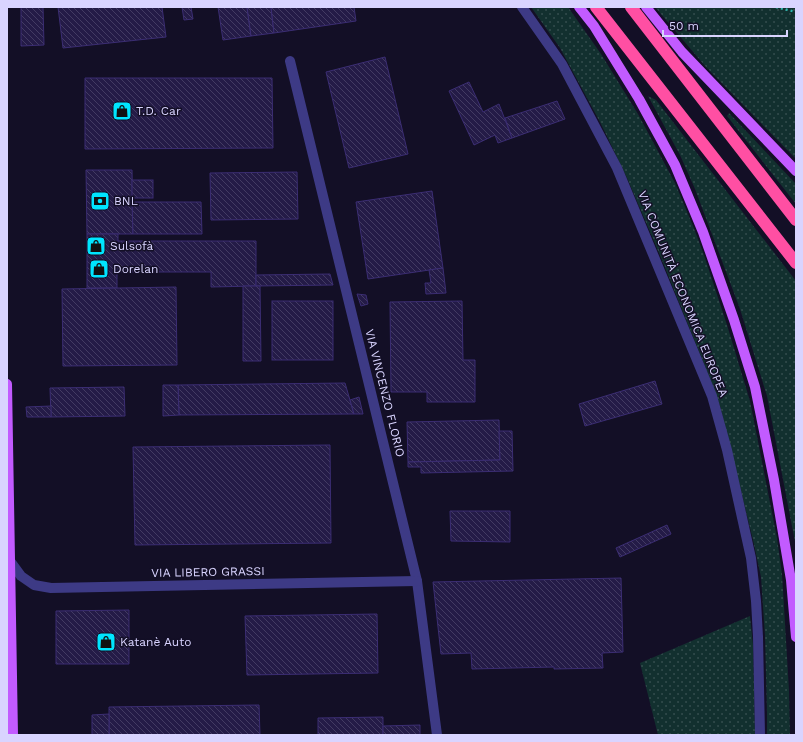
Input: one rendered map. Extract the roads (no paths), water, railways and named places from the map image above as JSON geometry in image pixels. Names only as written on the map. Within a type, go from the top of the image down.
[{"type":"highway","points":[[596,7],[796,263]]},
{"type":"highway","points":[[631,7],[796,220]]},
{"type":"main road","points":[[580,7],[594,26],[639,99],[675,165],[704,232],[755,387],[774,480],[791,580],[796,637]]},
{"type":"main road","points":[[646,7],[682,52],[796,171]]},
{"type":"main road","points":[[7,384],[13,735]]},
{"type":"street","name":"VIA COMUNITÀ ECONOMICA EUROPEA","points":[[522,7],[562,64],[617,168],[712,396],[727,450],[751,558],[758,637],[760,735]]},
{"type":"street","name":"VIA VINCENZO FLORIO","points":[[290,61],[417,581],[437,735]]},
{"type":"street","name":"VIA LIBERO GRASSI","points":[[10,561],[21,576],[34,584],[52,588],[417,581]]},
{"type":"place","name":"T.D. Car","points":[[122,111]]},
{"type":"place","name":"BNL","points":[[100,201]]},
{"type":"place","name":"Sulsofà","points":[[96,246]]},
{"type":"place","name":"Dorelan","points":[[99,269]]},
{"type":"place","name":"Katanè Auto","points":[[106,642]]}]
